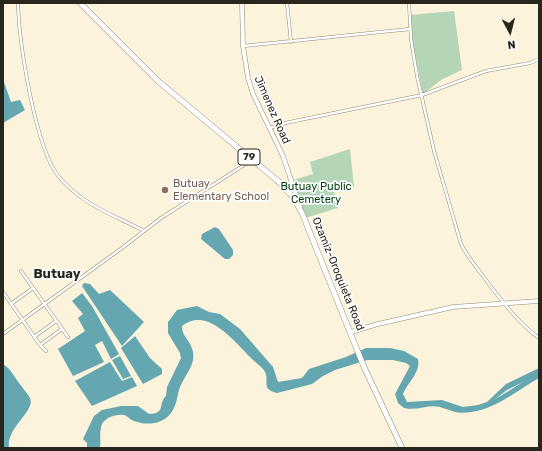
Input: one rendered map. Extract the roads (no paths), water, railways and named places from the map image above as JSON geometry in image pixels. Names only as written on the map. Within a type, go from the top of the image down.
[{"type":"highway","name":"Ozamiz-Oroquieta Road","points":[[80,3],[158,81],[252,159],[292,189],[364,367],[402,448]]},
{"type":"main road","name":"Jimenez Road","points":[[242,3],[243,46],[250,86],[281,153],[292,189],[302,213]]},
{"type":"main road","points":[[351,332],[434,310],[539,301]]},
{"type":"street","points":[[18,3],[19,34],[30,90],[39,128],[53,166],[65,183],[91,206],[144,231]]},
{"type":"street","points":[[287,3],[291,42]]},
{"type":"street","points":[[409,3],[412,50],[434,151],[462,244],[466,254],[503,303],[520,322],[539,338]]},
{"type":"street","points":[[243,46],[410,29]]},
{"type":"street","points":[[269,128],[285,123],[422,95],[486,71],[530,63],[539,59]]},
{"type":"street","points":[[3,334],[144,231],[252,159]]},
{"type":"street","points":[[21,271],[68,337]]},
{"type":"street","points":[[11,304],[33,288]]},
{"type":"street","points":[[3,292],[34,337],[46,351]]},
{"type":"street","points":[[34,337],[56,321]]},
{"type":"street","points":[[40,345],[62,329]]},
{"type":"water","points":[[3,79],[11,102],[20,100],[25,110],[3,123]]},
{"type":"water","points":[[215,227],[219,229],[233,250],[233,255],[229,259],[225,259],[201,239],[202,234]]},
{"type":"water","points":[[84,283],[90,284],[99,294],[110,290],[144,322],[122,346],[82,286]]},
{"type":"water","points":[[82,293],[92,306],[119,354],[111,359],[102,341],[95,345],[104,362],[73,376],[58,349],[85,331],[78,318],[83,314],[72,301]]},
{"type":"water","points":[[197,306],[209,312],[220,314],[240,329],[273,367],[278,382],[302,378],[309,369],[346,357],[366,348],[390,348],[404,351],[418,359],[418,368],[416,373],[403,394],[407,402],[442,400],[463,407],[478,405],[487,402],[506,384],[539,368],[539,374],[507,390],[487,405],[469,410],[457,409],[437,402],[404,408],[398,403],[395,394],[410,366],[406,363],[393,360],[367,360],[335,370],[312,384],[277,393],[267,387],[264,370],[228,335],[210,323],[201,320],[191,321],[182,326],[182,330],[191,345],[193,360],[191,367],[180,387],[176,404],[168,417],[159,422],[149,424],[139,423],[124,415],[112,416],[102,424],[100,433],[100,448],[87,448],[87,443],[83,439],[94,416],[102,410],[121,406],[138,406],[149,414],[154,414],[160,410],[166,396],[167,387],[181,358],[180,353],[168,333],[168,322],[177,310]]},
{"type":"water","points":[[135,336],[150,358],[162,369],[162,374],[143,384],[121,348]]},
{"type":"water","points":[[120,356],[131,376],[123,379],[112,360]]},
{"type":"water","points":[[110,362],[122,381],[132,377],[137,386],[92,406],[75,381]]},
{"type":"water","points":[[3,364],[10,370],[30,398],[31,403],[12,433],[9,440],[9,448],[3,448]]},
{"type":"waterway","points":[[407,406],[433,404],[443,405],[458,410],[480,408],[500,399],[539,375]]},
{"type":"place","name":"Butuay Elementary School","points":[[165,190]]},
{"type":"district","name":"Butuay","points":[[57,274]]},
{"type":"park label","name":"Butuay Public Cemetery","points":[[316,193]]}]
